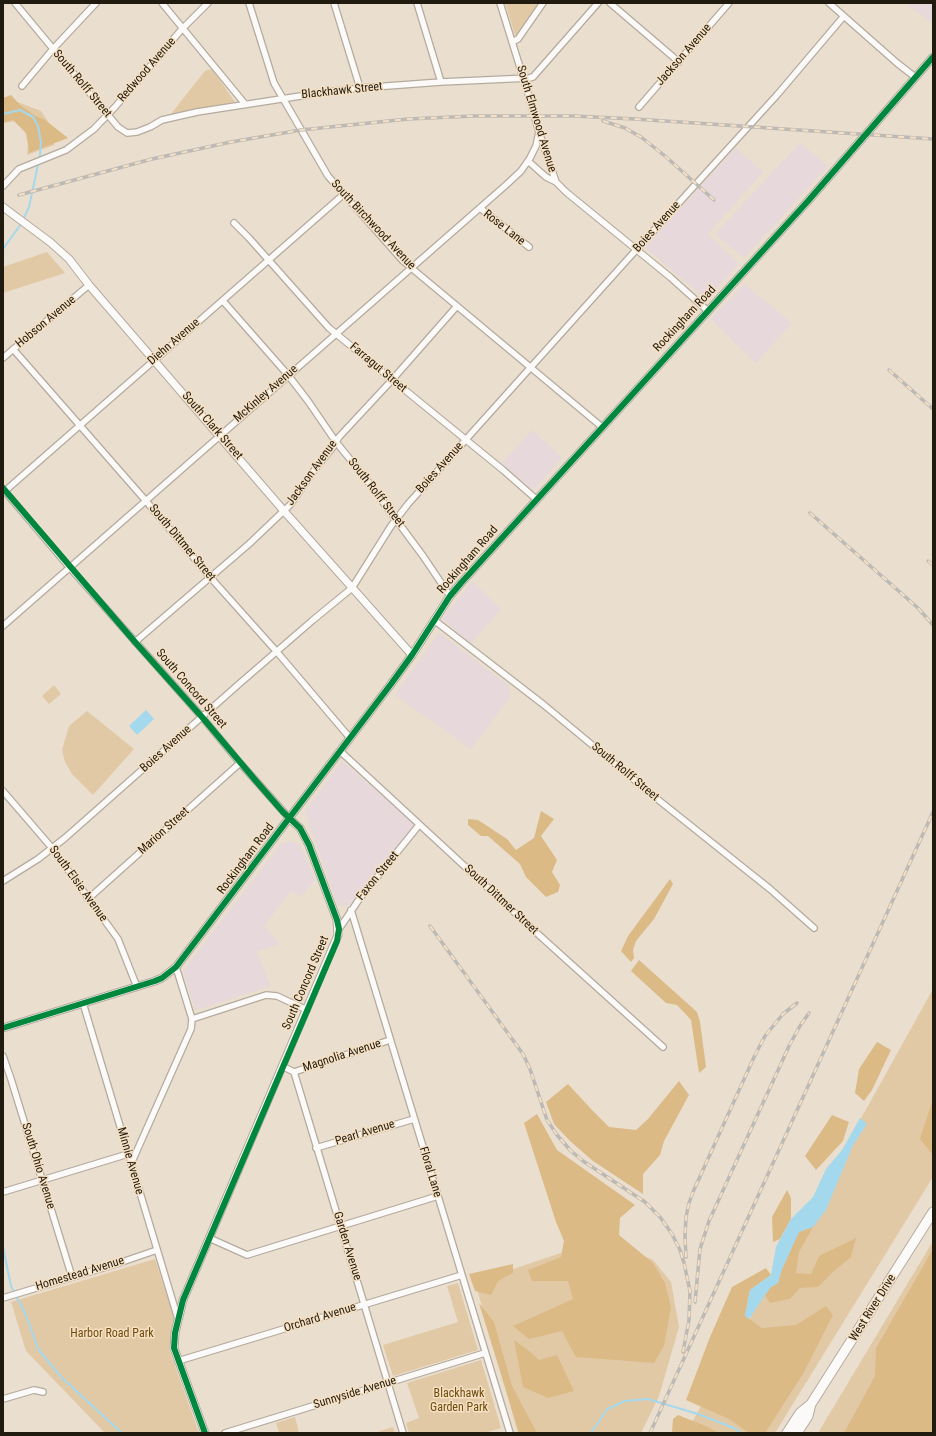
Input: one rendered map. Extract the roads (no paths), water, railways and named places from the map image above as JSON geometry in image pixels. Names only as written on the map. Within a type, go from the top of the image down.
[{"type":"main road","name":"West River Drive","points":[[787,1433],[800,1413],[811,1404],[933,1212]]},
{"type":"main road","name":"West River Drive","points":[[797,1433],[808,1416],[811,1404]]},
{"type":"street","name":"South Rolff Street","points":[[15,3],[118,127],[127,133],[137,132],[162,120]]},
{"type":"street","points":[[22,86],[53,49],[96,3]]},
{"type":"street","points":[[162,3],[245,104]]},
{"type":"street","name":"Redwood Avenue","points":[[3,186],[19,169],[66,150],[94,130],[182,29],[208,3]]},
{"type":"street","name":"South Birchwood Avenue","points":[[249,3],[274,84],[328,176],[403,261],[602,428]]},
{"type":"street","points":[[334,3],[360,88]]},
{"type":"street","points":[[417,3],[441,82]]},
{"type":"street","name":"South Elmwood Avenue","points":[[500,3],[539,132],[556,182],[566,192],[670,277],[708,311]]},
{"type":"street","points":[[512,42],[518,39],[543,3]]},
{"type":"street","points":[[524,79],[534,77],[598,3]]},
{"type":"street","points":[[610,3],[680,62]]},
{"type":"street","name":"Jackson Avenue","points":[[639,107],[680,62],[729,3]]},
{"type":"street","points":[[829,3],[915,77]]},
{"type":"street","name":"Boies Avenue","points":[[3,881],[65,838],[313,620],[352,588],[396,519],[465,440],[776,95],[844,16]]},
{"type":"street","name":"Rockingham Road","points":[[3,1028],[137,987],[162,978],[176,967],[412,655],[450,596],[536,499],[808,201],[933,57]]},
{"type":"street","name":"Blackhawk Street","points":[[162,120],[197,112],[282,98],[360,88],[441,82],[524,79]]},
{"type":"street","name":"McKinley Avenue","points":[[3,626],[521,171],[536,146],[539,132]]},
{"type":"street","points":[[528,161],[546,177],[556,182]]},
{"type":"street","name":"Diehn Avenue","points":[[4,489],[223,301],[344,194]]},
{"type":"street","name":"South Clark Street","points":[[3,207],[25,225],[50,242],[69,259],[89,285],[284,511],[412,655]]},
{"type":"street","name":"Rose Lane","points":[[480,208],[529,247]]},
{"type":"street","name":"Farragut Street","points":[[234,223],[329,328],[503,470],[536,499]]},
{"type":"street","name":"Hobson Avenue","points":[[3,358],[89,285]]},
{"type":"street","name":"South Rolff Street","points":[[223,301],[288,375],[336,442],[424,556],[450,596]]},
{"type":"street","name":"Jackson Avenue","points":[[135,642],[290,505],[339,437],[392,380],[457,306]]},
{"type":"street","name":"South Dittmer Street","points":[[13,349],[146,500],[210,577],[277,652],[350,738]]},
{"type":"street","name":"South Concord Street","points":[[4,489],[70,568],[202,717],[240,763],[300,828],[309,845],[339,928],[337,941],[282,1066],[183,1300],[174,1342],[175,1352],[205,1433]]},
{"type":"street","name":"South Rolff Street","points":[[434,620],[544,705],[683,820],[770,889],[814,928]]},
{"type":"street","name":"South Dittmer Street","points":[[340,751],[663,1047]]},
{"type":"street","name":"Marion Street","points":[[88,899],[240,763]]},
{"type":"street","name":"South Elsie Avenue","points":[[3,791],[52,848],[118,939],[137,987]]},
{"type":"street","name":"Faxon Street","points":[[339,928],[351,910],[420,825]]},
{"type":"street","name":"Floral Lane","points":[[351,910],[509,1433]]},
{"type":"street","points":[[131,1164],[191,1029],[192,1019],[176,967]]},
{"type":"street","points":[[192,1019],[266,996],[277,996],[307,1010]]},
{"type":"street","name":"Minnie Avenue","points":[[83,1003],[178,1319]]},
{"type":"street","name":"Magnolia Avenue","points":[[294,1072],[390,1040]]},
{"type":"street","name":"South Ohio Avenue","points":[[3,1056],[72,1277]]},
{"type":"street","points":[[282,1066],[294,1072]]},
{"type":"street","name":"Garden Avenue","points":[[294,1072],[316,1148],[342,1226],[403,1433]]},
{"type":"street","name":"Pearl Avenue","points":[[316,1148],[414,1119]]},
{"type":"street","points":[[3,1192],[128,1154]]},
{"type":"street","points":[[209,1238],[247,1255],[438,1196]]},
{"type":"street","name":"Homestead Avenue","points":[[5,1297],[116,1264],[157,1250]]},
{"type":"street","name":"Orchard Avenue","points":[[178,1361],[462,1275]]},
{"type":"street","name":"Sunnyside Avenue","points":[[225,1433],[485,1353]]},
{"type":"street","points":[[3,1399],[34,1390],[43,1392]]},
{"type":"water","points":[[146,710],[154,719],[137,735],[129,726]]},
{"type":"water","points":[[860,1118],[867,1124],[853,1145],[826,1210],[813,1227],[799,1232],[782,1269],[778,1283],[770,1288],[749,1319],[745,1316],[750,1290],[771,1275],[776,1247],[791,1219],[813,1197],[826,1169],[842,1150]]},
{"type":"waterway","points":[[3,114],[20,110],[33,117],[38,126],[41,142],[40,155],[29,207],[23,220]]},
{"type":"waterway","points":[[3,249],[21,224]]},
{"type":"waterway","points":[[3,1247],[11,1286],[26,1315],[38,1349],[61,1377],[122,1433]]},
{"type":"waterway","points":[[591,1433],[607,1409],[625,1401],[648,1399],[701,1415],[736,1429],[741,1433]]},
{"type":"railway","points":[[19,195],[152,159],[231,142],[301,130],[408,119],[474,116],[573,116],[933,139]]},
{"type":"railway","points":[[603,121],[625,128],[641,137],[665,156],[714,200]]},
{"type":"railway","points":[[889,370],[933,409]]},
{"type":"railway","points":[[810,513],[918,608],[933,625]]},
{"type":"railway","points":[[928,561],[933,565]]},
{"type":"railway","points":[[650,1433],[933,812]]},
{"type":"railway","points":[[430,926],[523,1054],[530,1069],[547,1120],[557,1135],[571,1151],[583,1161],[645,1202],[660,1217],[672,1234],[680,1250],[690,1291],[689,1320],[683,1352]]},
{"type":"railway","points":[[686,1257],[686,1217],[693,1192],[765,1036],[783,1014],[797,1003]]},
{"type":"railway","points":[[695,1302],[700,1249],[709,1221],[790,1044],[809,1013]]},
{"type":"park label","name":"Harbor Road Park","points":[[112,1334]]},
{"type":"park label","name":"Blackhawk Garden Park","points":[[459,1401]]}]
